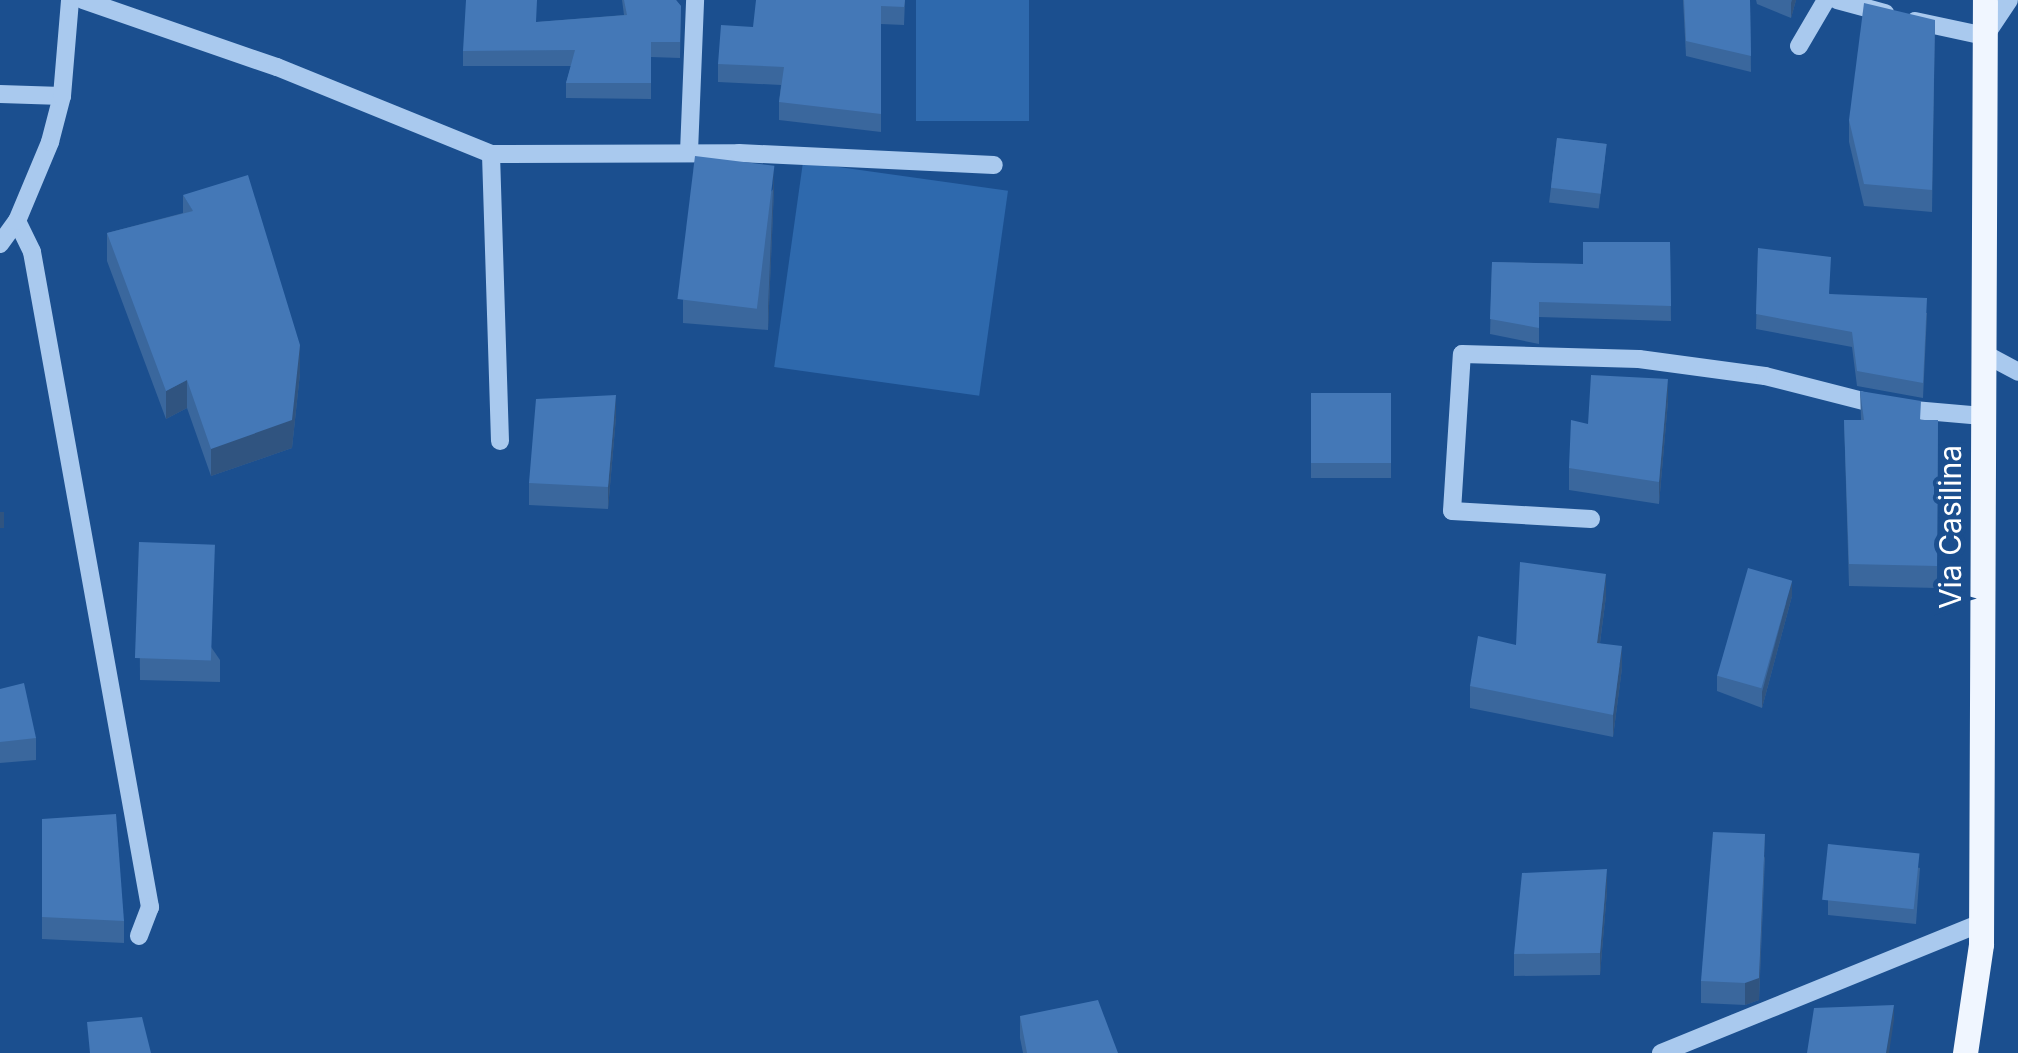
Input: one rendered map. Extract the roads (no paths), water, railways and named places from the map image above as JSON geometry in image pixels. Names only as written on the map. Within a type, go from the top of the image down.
[{"type":"main road","name":"Via Casilina","points":[[1965,1053],[1981,923],[1985,0]]},
{"type":"street","points":[[0,244],[50,142],[62,96],[70,0]]},
{"type":"street","points":[[83,0],[277,67],[491,154],[689,152],[994,165]]},
{"type":"street","points":[[689,152],[695,0]]},
{"type":"street","points":[[1799,46],[1826,0]]},
{"type":"street","points":[[1837,0],[1985,36],[2009,0]]},
{"type":"street","points":[[0,94],[62,96]]},
{"type":"street","points":[[491,154],[500,442]]},
{"type":"street","points":[[9,223],[32,252],[150,907],[139,936]]},
{"type":"street","points":[[1983,352],[2018,372]]},
{"type":"street","points":[[1592,519],[1452,511],[1462,354],[1639,360],[1766,376],[1891,408],[1983,416]]},
{"type":"street","points":[[1661,1053],[1981,923]]}]
